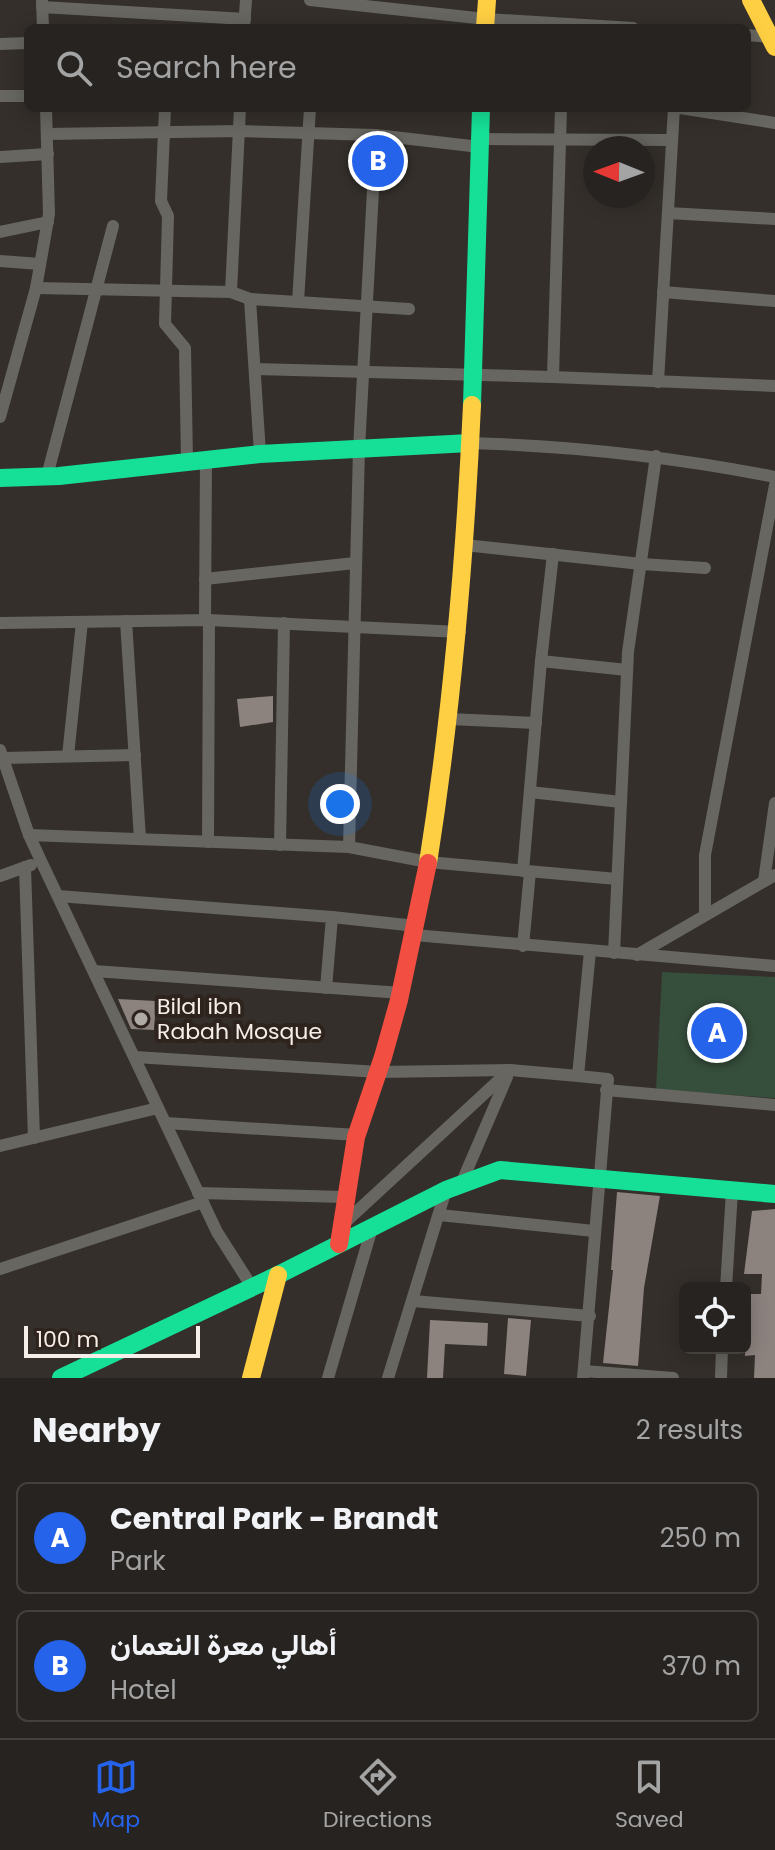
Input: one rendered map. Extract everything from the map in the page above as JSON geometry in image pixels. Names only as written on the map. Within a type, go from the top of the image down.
[{"type":"street","points":[[43,24],[42,4],[147,7],[169,21],[244,23],[246,0]]},
{"type":"street","points":[[310,0],[551,24]]},
{"type":"street","points":[[751,0],[771,34],[751,35]]},
{"type":"street","points":[[0,44],[24,43]]},
{"type":"street","points":[[0,96],[24,96]]},
{"type":"street","points":[[0,417],[36,288],[48,222],[46,112]]},
{"type":"street","points":[[165,112],[161,201],[168,216],[165,324],[185,348],[205,579],[208,842]]},
{"type":"street","points":[[231,292],[240,112]]},
{"type":"street","points":[[298,302],[310,112]]},
{"type":"street","points":[[340,1236],[344,1197],[357,1135],[402,993],[415,930],[428,862],[460,632],[474,376],[481,112]]},
{"type":"street","points":[[553,377],[561,112]]},
{"type":"street","points":[[658,382],[672,140],[682,112]]},
{"type":"street","points":[[708,112],[775,123]]},
{"type":"street","points":[[47,134],[239,131],[376,135],[480,143],[672,140]]},
{"type":"street","points":[[349,847],[359,449],[376,135]]},
{"type":"street","points":[[0,157],[48,154]]},
{"type":"street","points":[[668,213],[775,219]]},
{"type":"street","points":[[0,232],[48,222]]},
{"type":"street","points":[[47,476],[113,226]]},
{"type":"street","points":[[0,261],[40,264]]},
{"type":"street","points":[[36,288],[231,292],[250,299],[409,309]]},
{"type":"street","points":[[663,292],[775,301]]},
{"type":"street","points":[[250,299],[260,454]]},
{"type":"street","points":[[255,369],[775,386]]},
{"type":"street","points":[[0,478],[260,454],[470,443],[537,445],[656,456],[775,477]]},
{"type":"street","points":[[614,953],[627,670],[656,456]]},
{"type":"street","points":[[705,915],[705,855],[775,485]]},
{"type":"street","points":[[465,545],[705,568]]},
{"type":"street","points":[[523,946],[530,792],[553,554]]},
{"type":"street","points":[[205,579],[355,563]]},
{"type":"street","points":[[0,623],[207,620],[460,632]]},
{"type":"street","points":[[126,621],[140,839]]},
{"type":"street","points":[[68,756],[82,622]]},
{"type":"street","points":[[280,845],[284,623]]},
{"type":"street","points":[[541,661],[627,670]]},
{"type":"street","points":[[449,719],[536,723]]},
{"type":"street","points":[[135,755],[2,754],[41,861],[217,1232],[252,1287]]},
{"type":"street","points":[[530,792],[621,802]]},
{"type":"street","points":[[637,955],[770,878],[775,803]]},
{"type":"street","points":[[29,835],[349,847],[428,862],[617,879]]},
{"type":"street","points":[[0,876],[41,861]]},
{"type":"street","points":[[25,867],[34,1138]]},
{"type":"street","points":[[58,896],[332,917],[523,946],[775,966]]},
{"type":"street","points":[[326,988],[332,917]]},
{"type":"street","points":[[578,1076],[590,951]]},
{"type":"street","points":[[94,971],[402,993]]},
{"type":"street","points":[[135,1057],[379,1072],[510,1070],[608,1079],[584,1374],[673,1378]]},
{"type":"street","points":[[388,1378],[439,1215],[510,1070]]},
{"type":"street","points":[[61,1378],[278,1275],[340,1236],[510,1070]]},
{"type":"street","points":[[606,1090],[775,1105]]},
{"type":"street","points":[[0,1146],[158,1108]]},
{"type":"street","points":[[166,1123],[357,1135]]},
{"type":"street","points":[[340,1236],[372,1228],[454,1187],[500,1170],[775,1194]]},
{"type":"street","points":[[726,1282],[732,1191]]},
{"type":"street","points":[[0,1269],[200,1197],[344,1197]]},
{"type":"street","points":[[439,1215],[594,1231]]},
{"type":"street","points":[[328,1378],[372,1228]]},
{"type":"street","points":[[251,1378],[278,1275]]},
{"type":"street","points":[[413,1301],[590,1316]]},
{"type":"street","points":[[721,1378],[722,1354]]},
{"type":"green space","points":[[662,972],[775,977],[775,1098],[656,1090]]},
{"type":"building","points":[[273,696],[273,722],[240,727],[237,699]]},
{"type":"building","name":"Bilal ibn Rabah Mosque","points":[[118,999],[156,1001],[154,1030],[131,1029]]},
{"type":"building","points":[[617,1192],[660,1196],[644,1288],[638,1366],[603,1363]]},
{"type":"building","points":[[775,1209],[775,1378],[754,1378],[755,1355],[745,1356],[751,1354],[751,1294],[761,1294],[762,1274],[744,1274],[752,1211]]},
{"type":"building","points":[[508,1318],[531,1320],[526,1376],[504,1374]]},
{"type":"building","points":[[430,1320],[488,1323],[487,1346],[445,1344],[443,1378],[427,1378]]},
{"type":"traffic: fast","points":[[472,405],[481,112]]},
{"type":"traffic: fast","points":[[0,478],[59,476],[260,454],[470,443]]},
{"type":"traffic: fast","points":[[61,1378],[278,1275],[446,1190],[500,1170],[775,1194]]},
{"type":"traffic: slow","points":[[485,24],[487,0]]},
{"type":"traffic: slow","points":[[751,0],[775,47]]},
{"type":"traffic: slow","points":[[428,863],[456,635],[472,405]]},
{"type":"traffic: slow","points":[[251,1378],[278,1275]]},
{"type":"traffic: jam","points":[[339,1244],[356,1137],[399,1000],[428,863]]},
{"type":"place","name":"أهالي معرة النعمان","points":[[378,161]]},
{"type":"place","name":"Bilal ibn Rabah Mosque","points":[[141,1019]]},
{"type":"place","name":"Central Park - Brandt","points":[[717,1033]]}]
